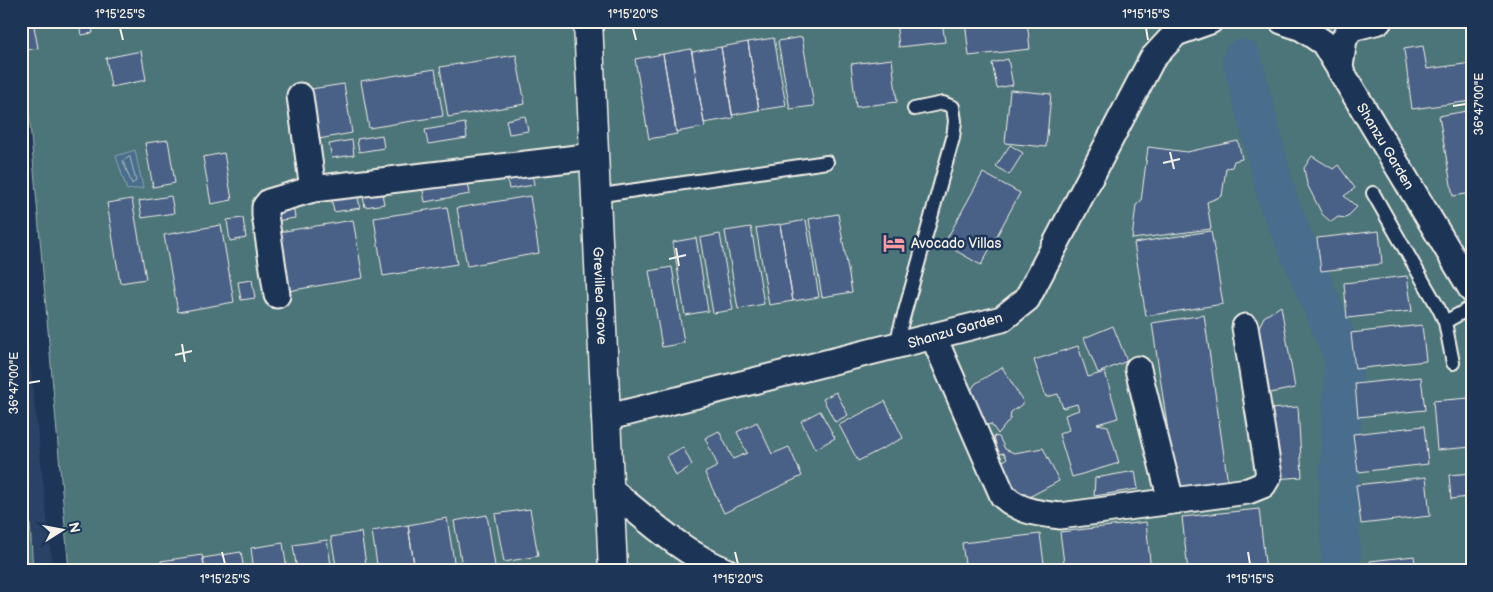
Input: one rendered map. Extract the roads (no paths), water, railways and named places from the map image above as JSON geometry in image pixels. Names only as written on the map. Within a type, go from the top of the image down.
[{"type":"street","name":"Grevillea Grove","points":[[588,21],[613,571]]},
{"type":"street","name":"Shanzu Garden","points":[[605,418],[934,338],[1002,319],[1027,299],[1152,59],[1176,33],[1210,21]]},
{"type":"street","name":"Shanzu Garden","points":[[1282,21],[1302,28],[1324,43],[1472,290]]},
{"type":"street","points":[[1340,68],[1344,39],[1351,28],[1379,21]]},
{"type":"street","points":[[300,96],[313,189]]},
{"type":"street","points":[[277,295],[265,207],[268,202],[313,189],[594,156]]},
{"type":"street","points":[[934,338],[1003,496],[1015,507],[1060,516],[1248,491],[1263,485],[1269,475],[1246,327]]},
{"type":"street","points":[[1138,369],[1171,501]]},
{"type":"street","points":[[609,489],[688,552],[704,562],[726,571]]},
{"type":"lane","points":[[895,347],[953,138],[955,121],[953,107],[943,103],[914,109]]},
{"type":"lane","points":[[595,196],[828,162]]},
{"type":"lane","points":[[1373,193],[1445,322],[1453,363]]},
{"type":"lane","points":[[1445,322],[1472,307]]},
{"type":"water","points":[[135,150],[143,188],[127,190],[116,156]]},
{"type":"waterway","points":[[1242,59],[1278,201],[1344,358],[1338,507],[1342,571]]},
{"type":"place","name":"Avocado Villas","points":[[894,243]]}]
